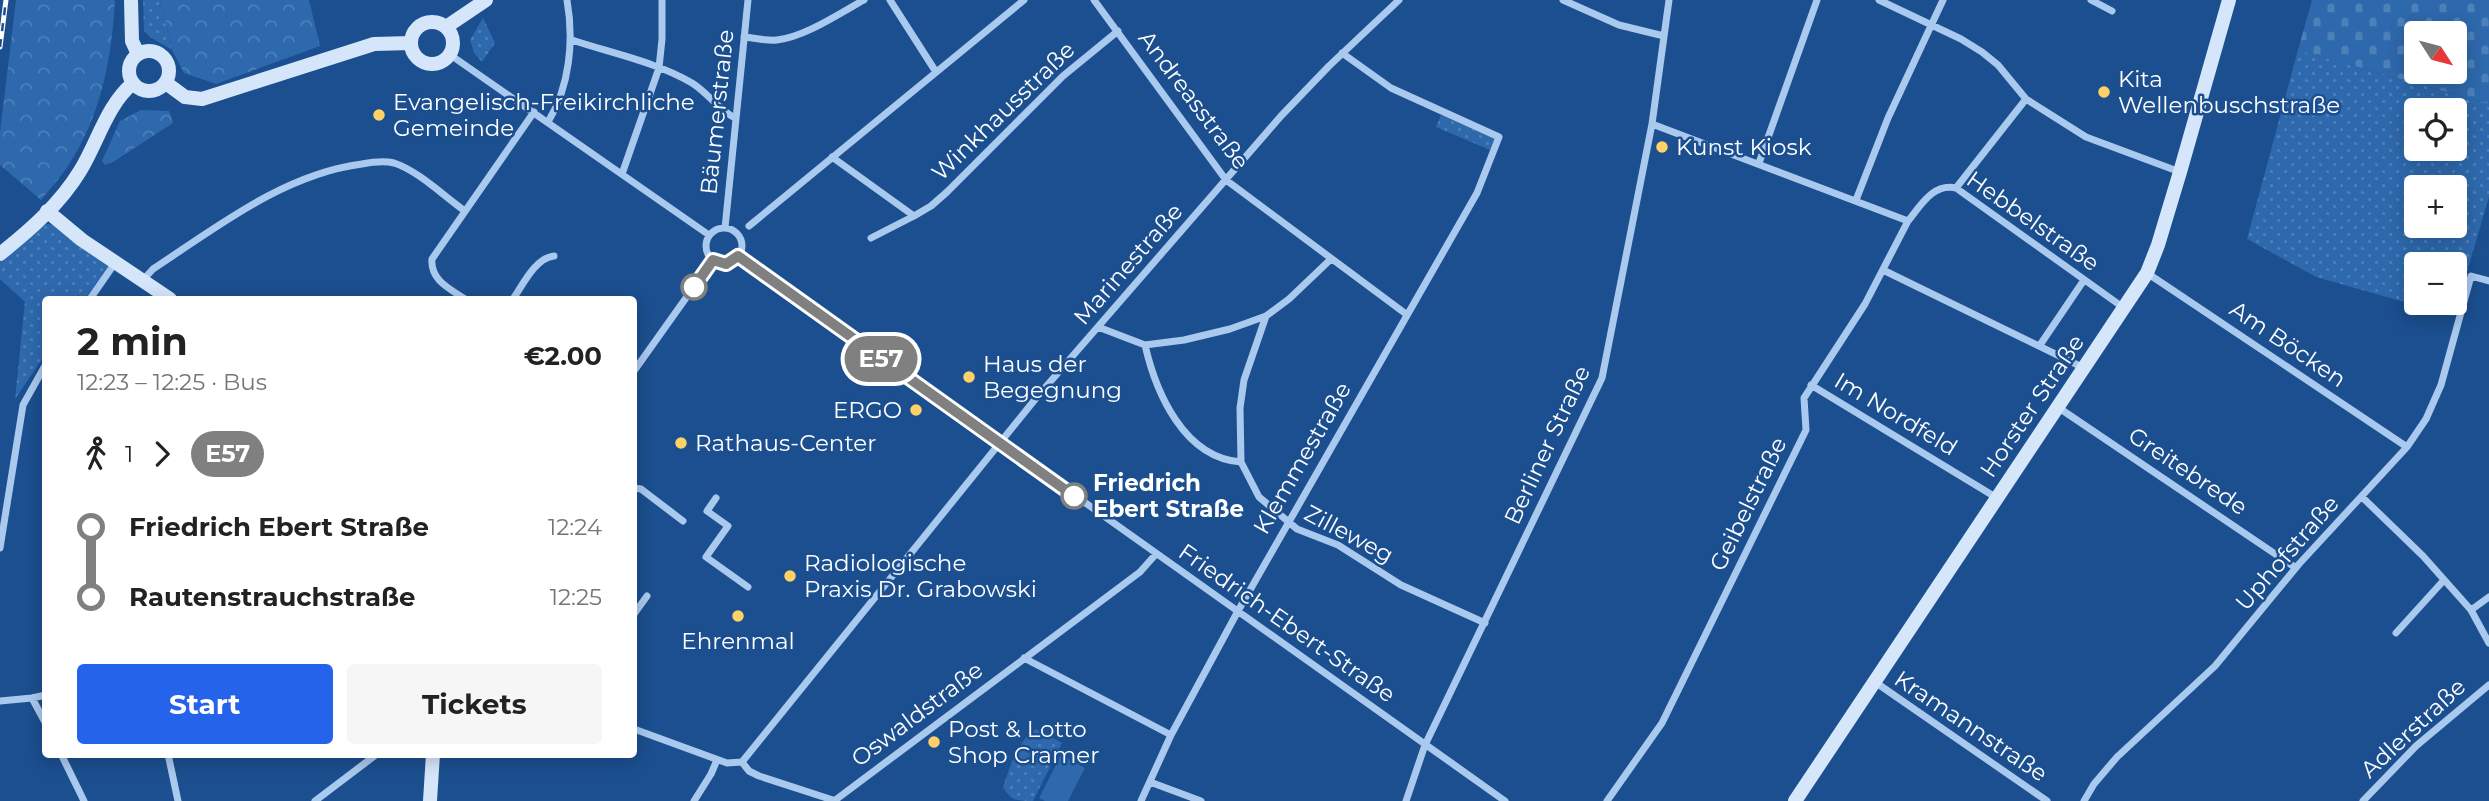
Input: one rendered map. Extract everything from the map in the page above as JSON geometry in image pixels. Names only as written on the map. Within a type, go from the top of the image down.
[{"type":"street","points":[[131,0],[132,41],[138,54]]},
{"type":"street","points":[[446,27],[486,0]]},
{"type":"street","points":[[548,122],[564,84],[572,40],[567,0]]},
{"type":"street","points":[[622,174],[659,68],[662,0]]},
{"type":"street","name":"Bäumerstraße","points":[[725,228],[748,0]]},
{"type":"street","points":[[744,37],[775,40],[788,38],[864,0]]},
{"type":"street","points":[[890,0],[936,72]]},
{"type":"street","points":[[749,226],[1024,0]]},
{"type":"street","name":"Andreasstraße","points":[[1094,0],[1226,180],[1406,314]]},
{"type":"street","name":"Marinestraße","points":[[742,762],[999,443],[1098,327],[1289,107],[1399,0]]},
{"type":"street","points":[[1563,0],[1619,25],[1664,36]]},
{"type":"street","name":"Berliner Straße","points":[[1406,801],[1425,745],[1602,378],[1652,124],[1669,0]]},
{"type":"street","points":[[1759,163],[1817,0]]},
{"type":"street","points":[[1879,0],[1961,38],[1998,65],[2026,99],[2086,137],[2180,172]]},
{"type":"street","points":[[1857,200],[1888,118],[1943,0]]},
{"type":"street","points":[[2091,0],[2112,10]]},
{"type":"street","name":"Horster Straße","points":[[1795,801],[2147,273],[2180,172],[2229,0]]},
{"type":"street","points":[[431,22],[446,27],[453,40],[449,54],[440,62],[429,64],[418,59],[411,43],[414,33],[421,25],[431,22]]},
{"type":"street","name":"Winkhausstraße","points":[[871,238],[932,206],[1063,76],[1118,31]]},
{"type":"street","points":[[572,40],[659,68],[692,83],[735,118]]},
{"type":"street","points":[[166,83],[185,96],[202,99],[374,44],[411,43]]},
{"type":"street","points":[[153,51],[162,55],[170,69],[166,83],[157,90],[146,92],[133,83],[129,68],[138,54],[153,51]]},
{"type":"street","name":"Klemmestraße","points":[[1141,801],[1171,735],[1238,611],[1477,193],[1499,136],[1391,88],[1342,53]]},
{"type":"street","points":[[449,54],[709,235]]},
{"type":"street","points":[[0,254],[47,211],[78,174],[118,95],[133,83]]},
{"type":"street","points":[[1956,188],[2026,99]]},
{"type":"street","points":[[461,296],[439,281],[431,264],[432,259],[534,112]]},
{"type":"street","points":[[1652,124],[1908,221]]},
{"type":"street","points":[[832,156],[914,216]]},
{"type":"street","points":[[142,281],[153,269],[292,183],[339,167],[378,162],[393,163],[407,169],[465,211]]},
{"type":"street","name":"Hebbelstraße","points":[[1908,221],[1934,191],[1948,186],[1956,188],[2124,308]]},
{"type":"street","points":[[47,211],[82,240],[165,296]]},
{"type":"street","name":"Geibelstraße","points":[[1607,801],[1662,723],[1806,430],[1802,405],[1811,385],[1865,304],[1908,221]]},
{"type":"street","points":[[719,228],[725,228],[735,232],[741,240],[738,256],[726,264],[713,260],[706,251],[709,235],[719,228]]},
{"type":"street","points":[[515,296],[538,264],[549,256],[554,256]]},
{"type":"street","name":"Friedrich-Ebert-Straße","points":[[738,256],[1505,801]]},
{"type":"street","points":[[1098,327],[1146,345],[1184,340],[1230,329],[1266,316],[1289,299],[1331,259]]},
{"type":"street","points":[[637,367],[713,260]]},
{"type":"street","points":[[92,296],[115,263]]},
{"type":"street","points":[[1884,270],[2085,368]]},
{"type":"street","name":"Am Böcken","points":[[2147,273],[2407,447]]},
{"type":"street","name":"Uphofstraße","points":[[2084,801],[2094,784],[2117,757],[2215,666],[2296,568],[2407,447],[2426,419],[2441,385],[2471,276],[2489,281]]},
{"type":"street","points":[[2040,345],[2084,280]]},
{"type":"street","name":"Zilleweg","points":[[1266,316],[1244,380],[1240,408],[1241,462],[1259,498],[1287,523],[1338,545],[1411,590],[1485,623]]},
{"type":"street","points":[[1146,345],[1162,398],[1178,423],[1202,448],[1216,457],[1241,462]]},
{"type":"street","points":[[0,548],[23,405],[42,371]]},
{"type":"street","name":"Im Nordfeld","points":[[1811,385],[1997,499]]},
{"type":"street","name":"Greitebrede","points":[[2059,408],[2296,568]]},
{"type":"street","points":[[637,488],[683,521]]},
{"type":"street","points":[[2362,496],[2410,543],[2471,610],[2489,643]]},
{"type":"street","points":[[716,498],[707,510],[727,526],[706,557],[748,587]]},
{"type":"street","name":"Oswaldstraße","points":[[835,801],[1140,572],[1156,554]]},
{"type":"street","points":[[2396,633],[2444,580]]},
{"type":"street","points":[[637,610],[647,596]]},
{"type":"street","points":[[2471,610],[2489,597]]},
{"type":"street","points":[[1024,658],[1171,735]]},
{"type":"street","name":"Kramannstraße","points":[[1874,682],[2047,801]]},
{"type":"street","name":"Adlerstraße","points":[[2363,801],[2416,746],[2489,685]]},
{"type":"street","points":[[0,701],[42,696]]},
{"type":"street","points":[[32,698],[42,717]]},
{"type":"street","points":[[637,730],[727,764],[742,762],[749,771],[759,776],[835,801]]},
{"type":"street","points":[[63,758],[84,801]]},
{"type":"street","points":[[169,758],[178,801]]},
{"type":"street","points":[[315,801],[372,758]]},
{"type":"street","points":[[430,801],[433,758]]},
{"type":"street","points":[[694,801],[712,774],[717,760]]},
{"type":"street","points":[[1150,782],[1200,801]]},
{"type":"green space","points":[[16,0],[115,0],[108,65],[97,107],[68,166],[41,200],[0,165],[0,132]]},
{"type":"green space","points":[[143,0],[160,0],[172,50],[144,31]]},
{"type":"green space","points":[[160,0],[309,0],[320,46],[216,84],[184,73],[172,50]]},
{"type":"green space","points":[[2312,0],[2489,0],[2489,104],[2418,84],[2468,84],[2468,21],[2404,21],[2404,80],[2298,50]]},
{"type":"green space","points":[[483,18],[495,43],[482,62],[474,53],[470,40]]},
{"type":"green space","points":[[2298,50],[2404,80],[2404,84],[2418,84],[2489,104],[2489,197],[2467,272],[2467,252],[2404,252],[2404,302],[2316,277],[2247,239]]},
{"type":"green space","points":[[141,110],[169,111],[173,123],[105,165],[102,161],[120,121]]},
{"type":"green space","points":[[1441,115],[1495,139],[1490,150],[1436,127]]},
{"type":"green space","points":[[43,225],[53,225],[110,264],[87,296],[42,296],[42,359],[15,399],[25,302],[0,279],[0,262]]},
{"type":"green space","points":[[1036,729],[1062,743],[1033,801],[1012,798],[1003,787],[1019,747]]},
{"type":"green space","points":[[1061,755],[1085,768],[1068,801],[1045,801],[1039,798]]},
{"type":"railway","points":[[0,47],[6,0]]},
{"type":"bus line","name":"E57","points":[[694,287],[713,260],[726,264],[738,256],[1074,496]]},
{"type":"place","name":"Kita Wellenbuschstraße","points":[[2104,92]]},
{"type":"place","name":"Evangelisch-Freikirchliche Gemeinde","points":[[379,115]]},
{"type":"place","name":"Kunst Kiosk","points":[[1662,147]]},
{"type":"place","name":"Haus der Begegnung","points":[[969,377]]},
{"type":"place","name":"ERGO","points":[[916,410]]},
{"type":"place","name":"Rathaus-Center","points":[[681,443]]},
{"type":"place","name":"Friedrich Ebert Straße","points":[[1074,496]]},
{"type":"place","name":"Radiologische Praxis Dr. Grabowski","points":[[790,576]]},
{"type":"place","name":"Ehrenmal","points":[[738,616]]},
{"type":"place","name":"Post & Lotto Shop Cramer","points":[[934,742]]}]
